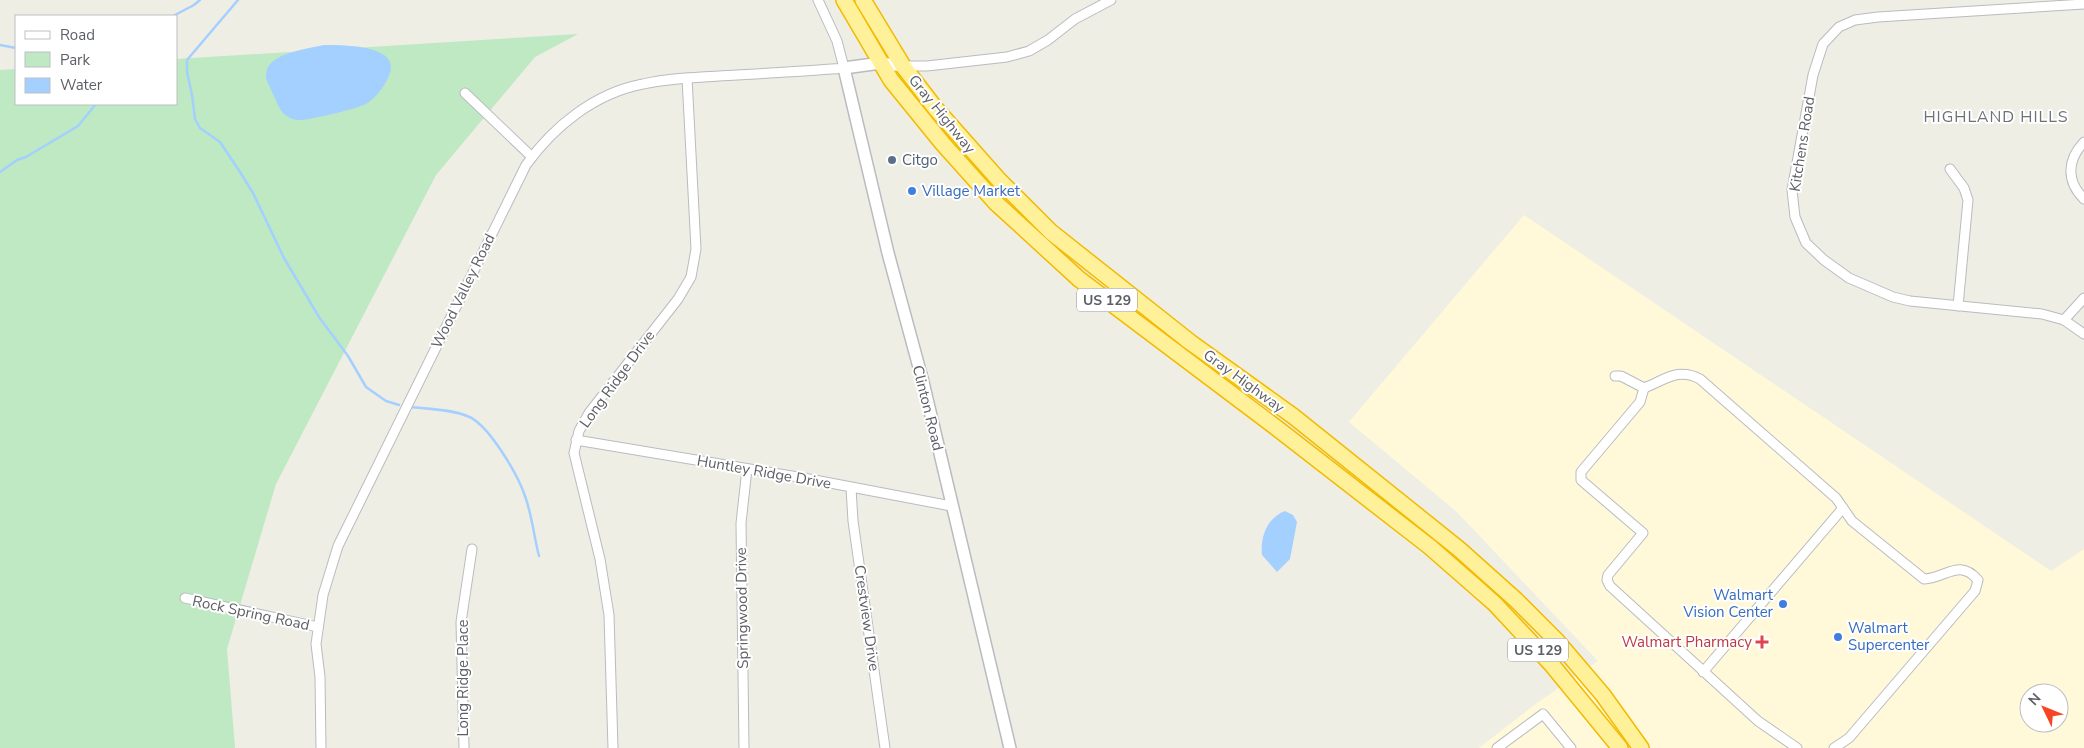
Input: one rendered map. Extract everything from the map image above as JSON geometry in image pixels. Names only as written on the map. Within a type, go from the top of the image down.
[{"type":"highway","name":"Gray Highway","points":[[844,0],[891,80],[913,109],[996,204],[1079,279],[1293,441],[1430,548],[1478,589],[1495,604],[1552,665],[1620,748]]},
{"type":"highway","name":"Gray Highway","points":[[863,0],[904,66],[959,136],[1012,194],[1051,232],[1190,342],[1293,416],[1433,527],[1516,600],[1557,641],[1592,681],[1641,748]]},
{"type":"street","points":[[818,0],[836,41],[844,68],[881,63],[927,66],[1007,57],[1029,51],[1048,40],[1075,19],[1111,0]]},
{"type":"street","name":"Kitchens Road","points":[[2084,4],[1855,20],[1839,27],[1823,44],[1813,76],[1792,190],[1795,217],[1806,243],[1824,260],[1849,278],[1893,297],[1910,301],[2042,314],[2064,320],[2084,334]]},
{"type":"street","name":"Wood Valley Road","points":[[321,748],[320,677],[316,644],[323,595],[330,570],[352,513],[518,180],[532,157],[560,127],[578,112],[607,96],[641,84],[686,78],[844,68]]},
{"type":"street","name":"Clinton Road","points":[[844,68],[888,253],[923,382],[1010,748]]},
{"type":"street","name":"Long Ridge Drive","points":[[613,748],[609,615],[600,559],[574,453],[582,422],[678,299],[690,277],[696,249],[686,78]]},
{"type":"street","points":[[465,93],[532,157]]},
{"type":"street","points":[[2084,142],[2071,160],[2069,173],[2084,199]]},
{"type":"street","points":[[1950,169],[1964,188],[1968,200],[1958,306]]},
{"type":"street","points":[[2064,320],[2084,298]]},
{"type":"street","points":[[1797,748],[1758,721],[1610,586],[1607,580],[1608,575],[1643,533],[1581,480],[1581,472],[1640,402],[1644,388],[1674,374],[1683,372],[1700,379],[1836,498],[1852,521],[1924,579],[1934,579],[1951,570],[1963,569],[1972,573],[1978,580],[1975,591],[1850,738],[1834,748]]},
{"type":"street","points":[[1614,376],[1621,376],[1644,388]]},
{"type":"street","name":"Huntley Ridge Drive","points":[[576,440],[951,506]]},
{"type":"street","name":"Springwood Drive","points":[[744,748],[740,523],[747,469]]},
{"type":"street","name":"Crestview Drive","points":[[851,488],[853,521],[885,748]]},
{"type":"street","points":[[1703,672],[1843,508]]},
{"type":"street","name":"Long Ridge Place","points":[[464,748],[461,622],[472,549]]},
{"type":"street","name":"Rock Spring Road","points":[[185,598],[318,627]]},
{"type":"street","points":[[1497,748],[1544,714],[1572,748]]},
{"type":"shaded area","points":[[1524,215],[2051,571],[2084,549],[2084,748],[1479,748],[1537,703],[1598,661],[1457,512],[1349,422]]},
{"type":"green space","points":[[578,34],[535,57],[436,175],[276,484],[227,649],[235,748],[0,748],[0,70],[15,69],[15,105],[178,105],[178,59]]},
{"type":"water","points":[[324,45],[356,46],[380,53],[388,58],[391,67],[388,78],[382,89],[366,104],[312,118],[295,120],[290,118],[281,110],[268,83],[266,74],[268,67],[273,61],[289,53]]},
{"type":"water","points":[[1285,511],[1293,515],[1297,522],[1290,559],[1277,572],[1262,555],[1262,542],[1269,523]]},
{"type":"waterway","points":[[175,15],[200,0]]},
{"type":"waterway","points":[[238,0],[187,60],[187,72],[195,119],[200,128],[220,142],[240,172],[253,193],[284,258],[319,317],[348,356],[366,387],[386,401],[399,405]]},
{"type":"waterway","points":[[0,45],[15,48]]},
{"type":"waterway","points":[[0,172],[17,160],[26,157],[78,126],[95,105]]},
{"type":"waterway","points":[[410,407],[453,412],[467,416],[484,428],[509,463],[525,496],[539,556]]},
{"type":"place","name":"Citgo","points":[[892,160]]},
{"type":"place","name":"Village Market","points":[[912,191]]},
{"type":"place","name":"Walmart Vision Center","points":[[1783,604]]},
{"type":"place","name":"Walmart Supercenter","points":[[1838,637]]},
{"type":"place","name":"Walmart Pharmacy","points":[[1762,642]]},
{"type":"district","name":"HIGHLAND HILLS","points":[[1996,116]]}]
